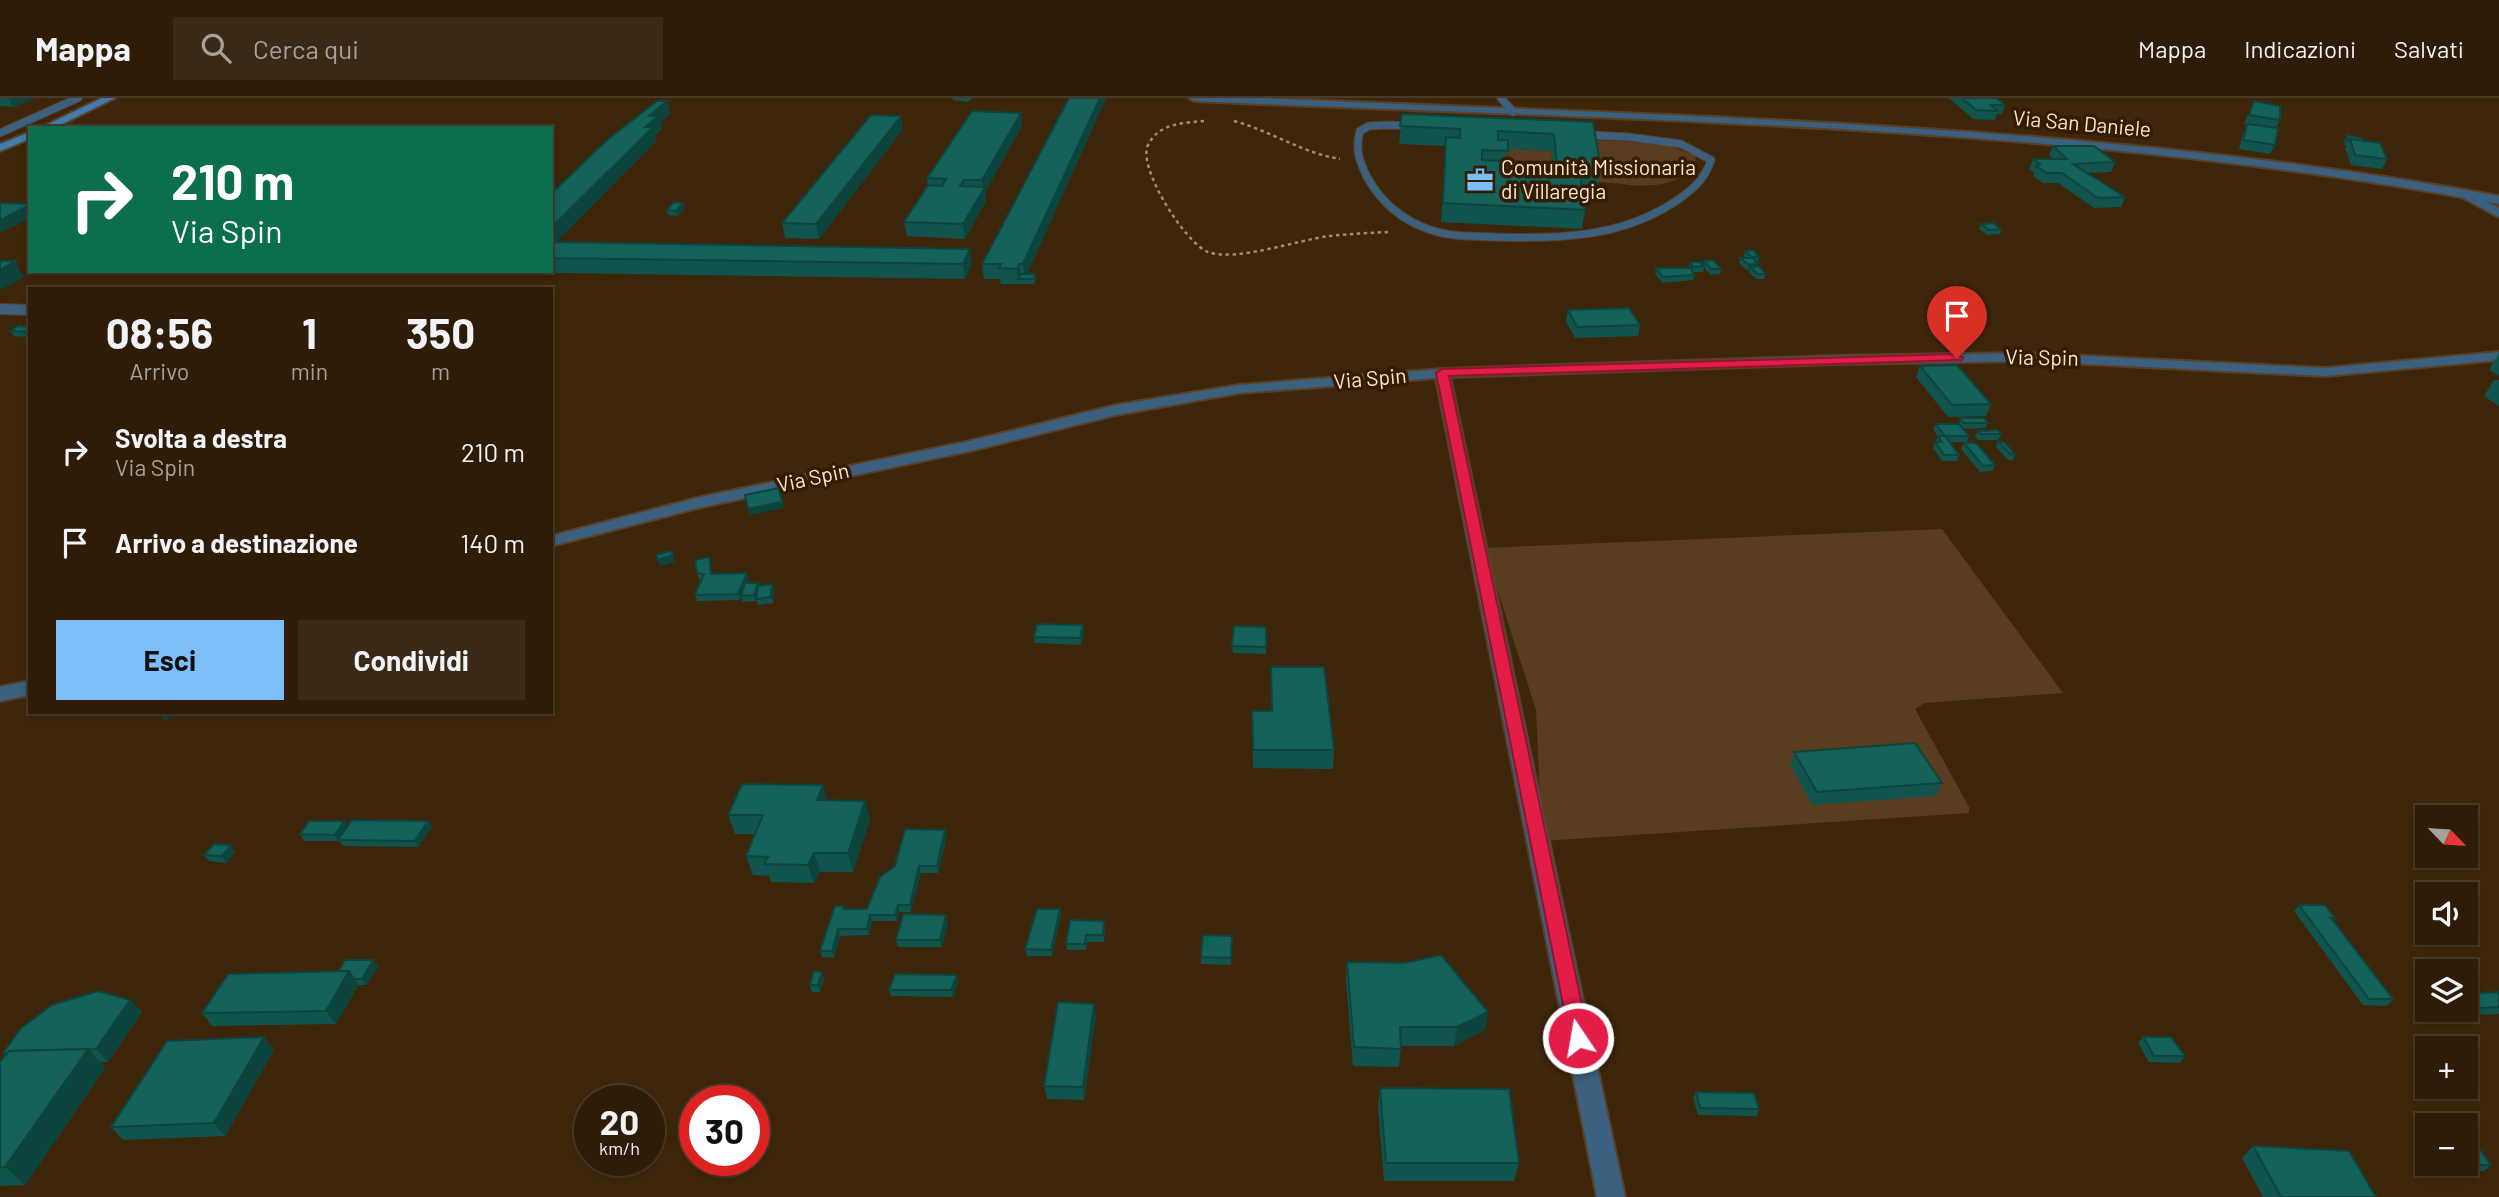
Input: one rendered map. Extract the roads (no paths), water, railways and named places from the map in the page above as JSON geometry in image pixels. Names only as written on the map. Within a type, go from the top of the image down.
[{"type":"main road","points":[[49,126],[110,98]]},
{"type":"main road","points":[[0,148],[28,136]]},
{"type":"street","name":"Via San Daniele","points":[[1194,98],[1329,101],[1988,134],[2258,162],[2499,200]]},
{"type":"street","points":[[2460,192],[2499,213]]},
{"type":"street","name":"Via Spin","points":[[553,540],[701,502],[970,446],[1172,398],[1239,389],[1442,373],[1835,360],[2000,357],[2095,359],[2325,372],[2499,356]]},
{"type":"street","points":[[1442,373],[1611,1197]]},
{"type":"street","points":[[0,694],[28,688]]},
{"type":"lane","points":[[0,133],[78,98]]},
{"type":"lane","points":[[1501,98],[1513,111]]},
{"type":"lane","points":[[1489,110],[1490,130]]},
{"type":"lane","points":[[1369,126],[1490,130],[1650,139],[1681,144],[1711,160],[1707,173],[1661,213],[1618,229],[1563,239],[1461,236],[1429,230],[1391,209],[1372,187],[1359,160],[1356,145],[1360,131],[1369,126]]},
{"type":"lane","points":[[0,309],[28,310]]},
{"type":"place","name":"Comunità Missionaria di Villaregia","points":[[1480,180]]}]
